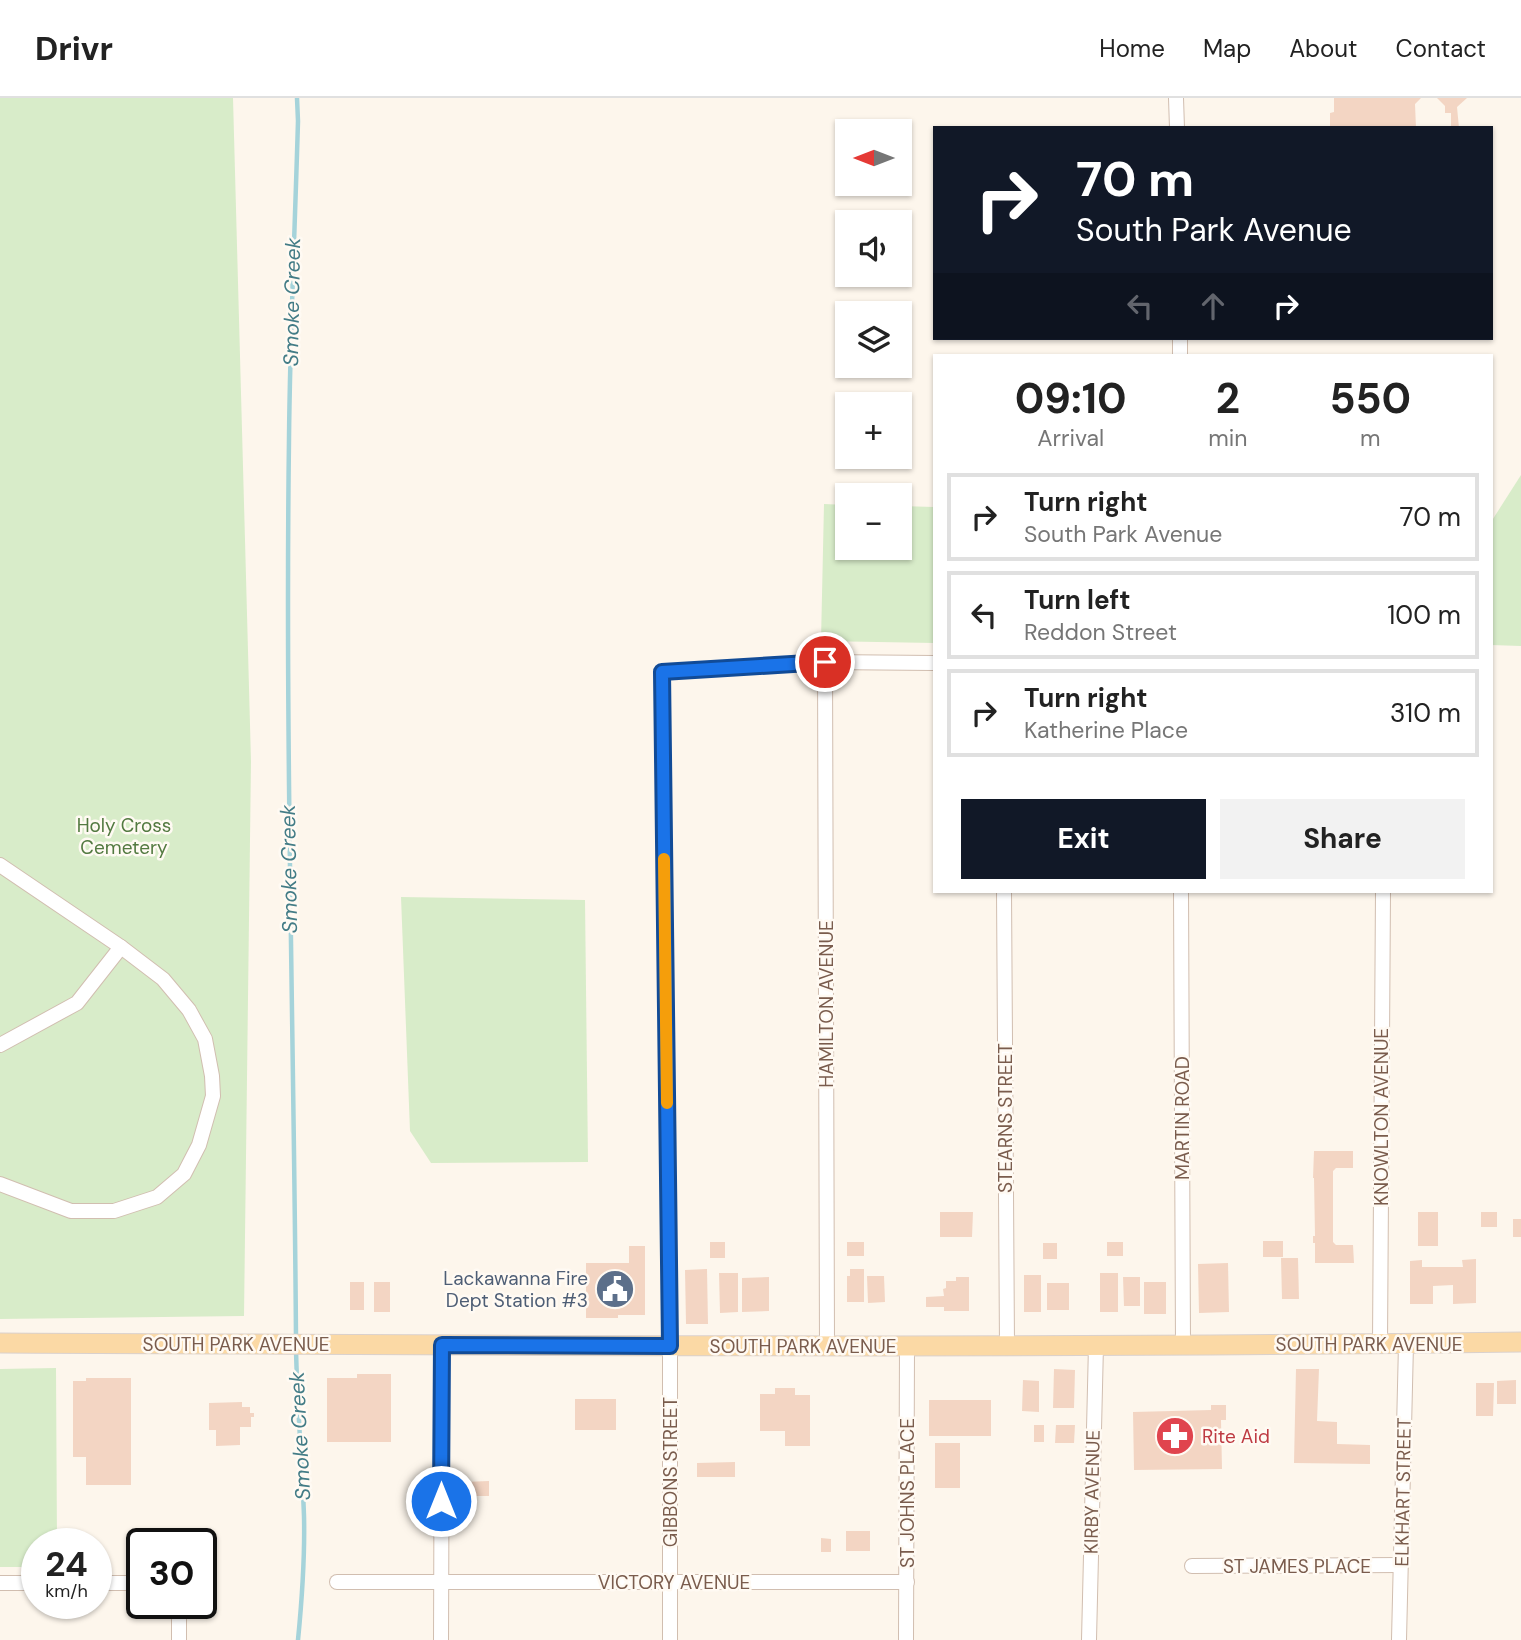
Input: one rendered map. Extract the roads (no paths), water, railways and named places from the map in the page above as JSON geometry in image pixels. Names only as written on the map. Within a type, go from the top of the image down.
[{"type":"main road","name":"SOUTH PARK AVENUE","points":[[0,1343],[907,1346],[1521,1342]]},
{"type":"street","points":[[1177,98],[1177,126]]},
{"type":"street","points":[[825,662],[933,663]]},
{"type":"street","name":"GIBBONS STREET","points":[[670,1640],[670,1346],[662,672],[825,662]]},
{"type":"street","name":"HAMILTON AVENUE","points":[[825,662],[827,1346]]},
{"type":"street","points":[[0,865],[121,947],[163,979],[189,1010],[205,1039],[213,1096],[199,1145],[184,1174],[157,1196],[114,1211],[71,1211],[0,1184]]},
{"type":"street","name":"STEARNS STREET","points":[[1004,893],[1007,1345]]},
{"type":"street","name":"MARTIN ROAD","points":[[1181,893],[1183,1345]]},
{"type":"street","name":"KNOWLTON AVENUE","points":[[1380,1344],[1382,893]]},
{"type":"street","points":[[0,1045],[76,1003],[121,947]]},
{"type":"street","name":"ELKHART STREET","points":[[1399,1640],[1406,1344]]},
{"type":"street","points":[[441,1640],[442,1345]]},
{"type":"street","name":"KIRBY AVENUE","points":[[1089,1640],[1096,1345]]},
{"type":"street","name":"ST JOHNS PLACE","points":[[906,1640],[907,1346]]},
{"type":"street","name":"ST JAMES PLACE","points":[[1192,1566],[1401,1565]]},
{"type":"street","name":"VICTORY AVENUE","points":[[337,1582],[906,1582]]},
{"type":"street","points":[[0,1583],[21,1583]]},
{"type":"street","points":[[179,1619],[179,1640]]},
{"type":"waterway","name":"Smoke Creek","points":[[296,1339],[288,551],[297,98]]},
{"type":"waterway","name":"Smoke Creek","points":[[296,1348],[304,1531],[298,1640]]},
{"type":"place","name":"Lackawanna Fire Dept Station #3","points":[[615,1289]]},
{"type":"place","name":"Rite Aid","points":[[1175,1436]]},
{"type":"park label","name":"Holy Cross Cemetery","points":[[124,836]]}]
